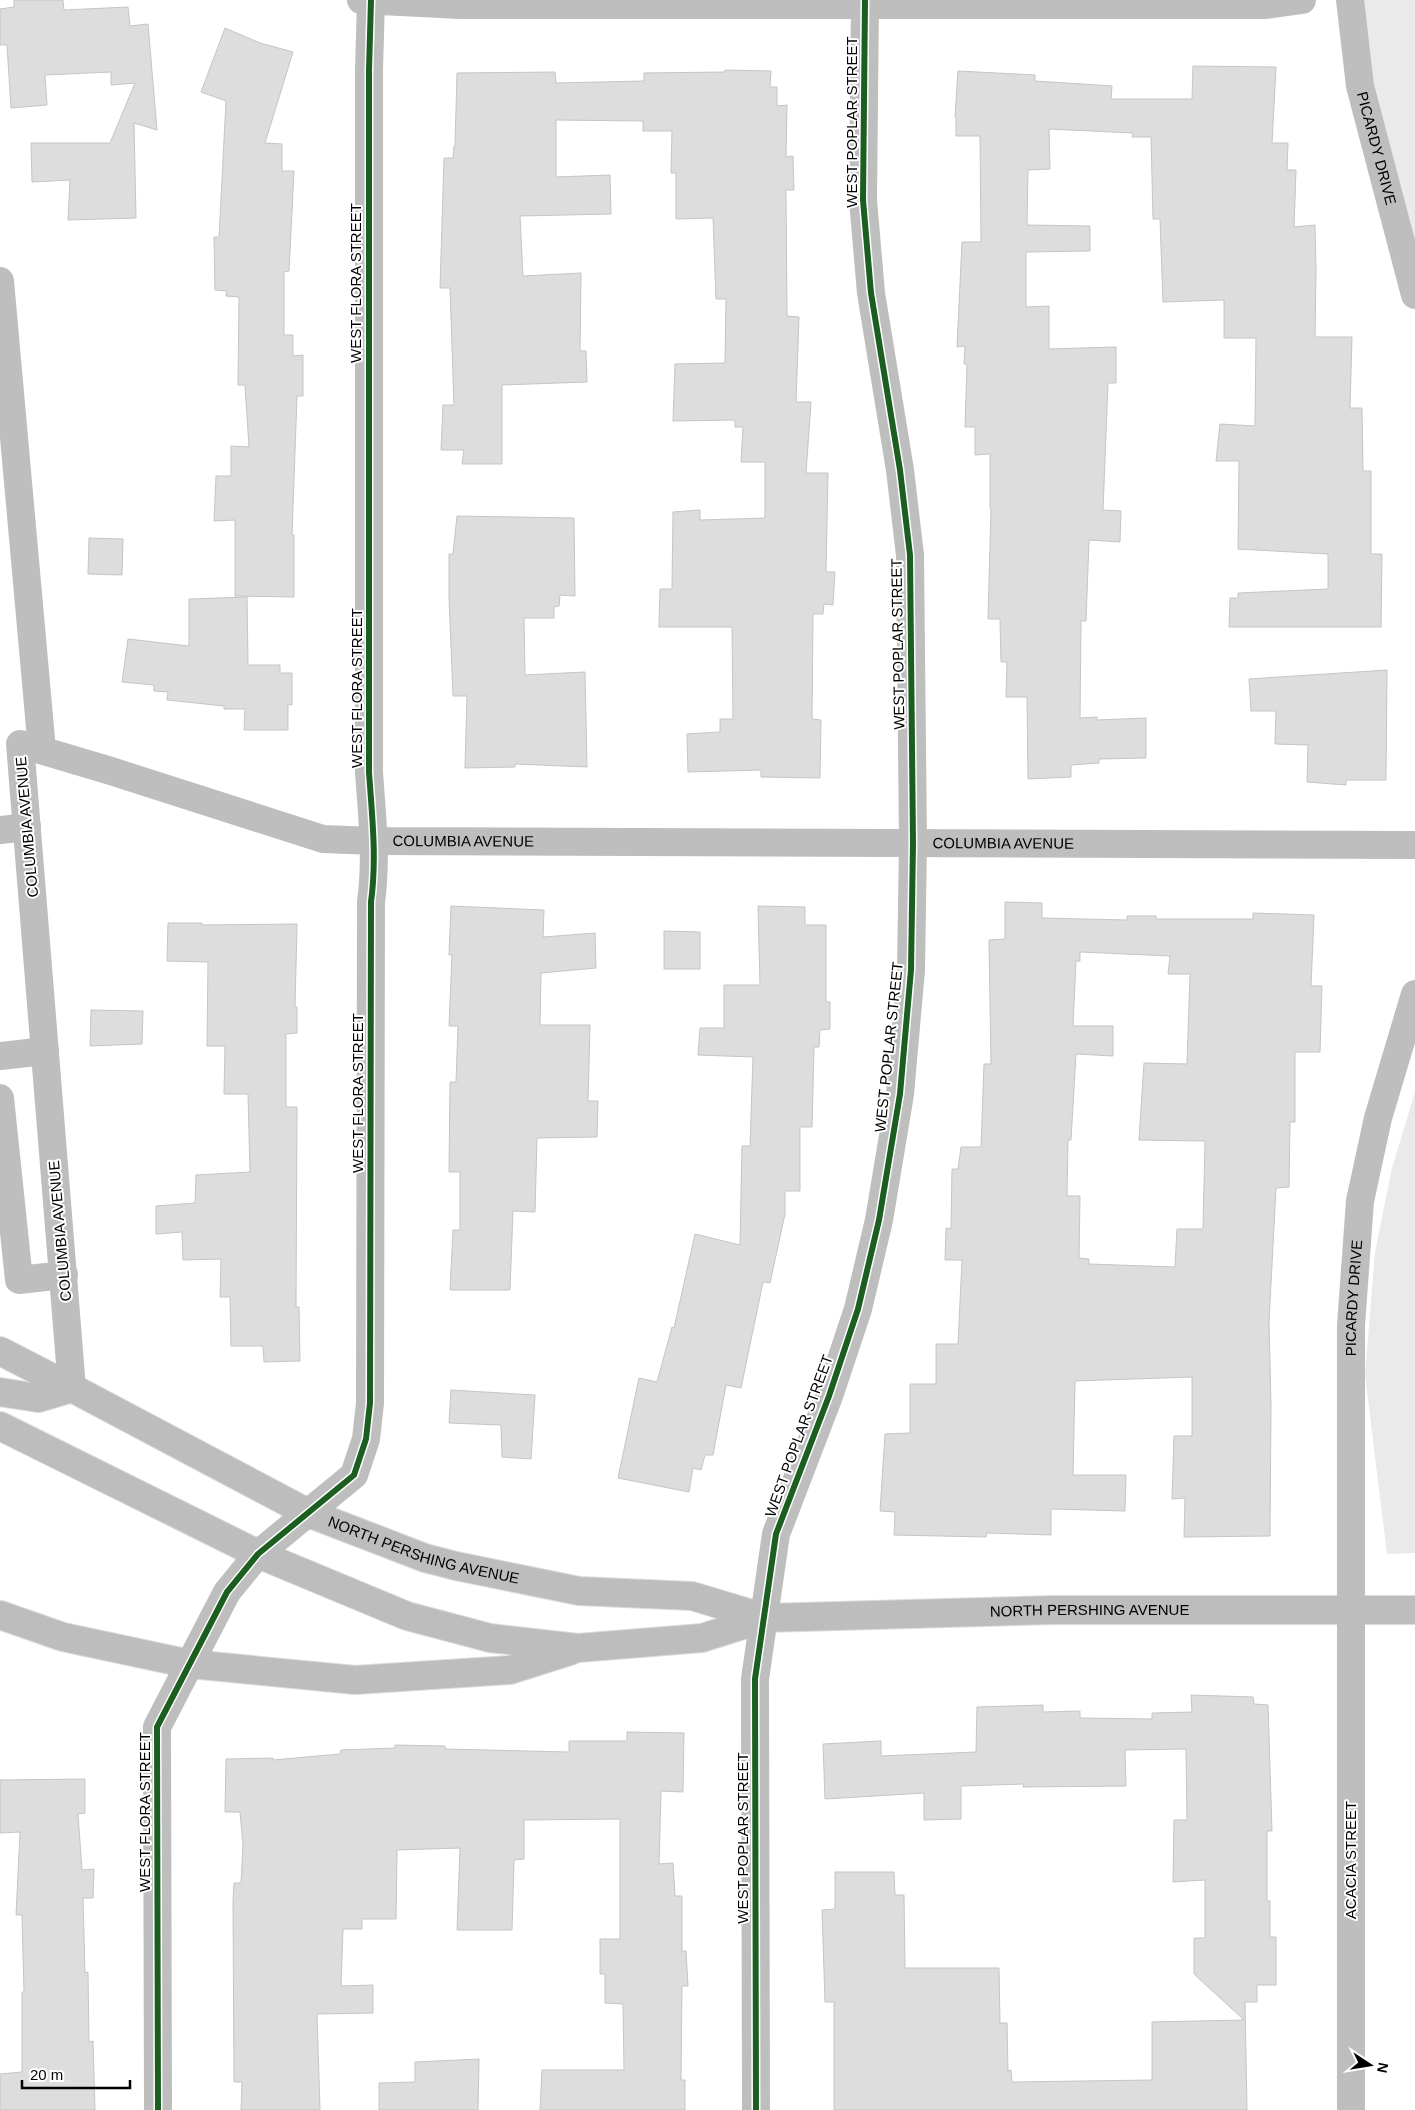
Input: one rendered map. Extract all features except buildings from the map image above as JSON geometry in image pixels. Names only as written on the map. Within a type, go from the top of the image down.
[{"type":"main road","name":"NORTH PERSHING AVENUE","points":[[0,1351],[308,1513],[425,1558],[578,1590],[692,1596],[765,1618]]},
{"type":"main road","points":[[0,1392],[38,1398],[72,1388]]},
{"type":"main road","name":"NORTH PERSHING AVENUE","points":[[0,1426],[258,1554],[407,1616],[490,1638],[578,1648],[702,1638],[765,1618],[1054,1610],[1415,1610]]},
{"type":"main road","points":[[0,1615],[63,1637],[190,1664],[355,1680],[510,1670],[578,1648]]},
{"type":"street","points":[[368,0],[460,5],[865,3],[1266,5],[1302,0]]},
{"type":"street","name":"WEST FLORA STREET","points":[[158,2110],[156,1727],[227,1592],[258,1554],[354,1475],[366,1440],[370,1403],[371,902],[374,880],[374,841],[369,772],[368,0]]},
{"type":"street","name":"PICARDY DRIVE","points":[[1350,0],[1360,86],[1415,295]]},
{"type":"street","name":"WEST POPLAR STREET","points":[[756,2110],[755,1679],[776,1534],[835,1379],[858,1309],[879,1220],[900,1094],[911,970],[913,844],[910,555],[900,470],[871,293],[863,200],[865,3]]},
{"type":"street","points":[[0,281],[21,746]]},
{"type":"street","name":"COLUMBIA AVENUE","points":[[72,1388],[21,746],[323,839],[374,841],[913,844],[1415,845]]},
{"type":"street","points":[[0,830],[27,828]]},
{"type":"street","name":"PICARDY DRIVE","points":[[1350,1610],[1350,1324],[1360,1201],[1378,1118],[1415,994]]},
{"type":"street","points":[[0,1056],[45,1051]]},
{"type":"street","points":[[0,1098],[20,1280],[64,1275]]},
{"type":"street","name":"ACACIA STREET","points":[[1350,1610],[1352,2110]]},
{"type":"shaded area","points":[[1361,0],[1415,0],[1415,292],[1374,136]]},
{"type":"shaded area","points":[[1415,1092],[1415,1553],[1387,1554],[1365,1375],[1375,1252],[1392,1168]]},
{"type":"cycle path","points":[[158,2110],[157,1727],[227,1592],[258,1554],[354,1475],[366,1439],[370,1403],[371,902],[374,853],[369,772],[369,70],[371,0]]},
{"type":"cycle path","points":[[756,2110],[755,1679],[776,1534],[829,1396],[858,1309],[879,1220],[900,1094],[911,970],[913,843],[910,555],[900,470],[871,293],[863,200],[865,0]]}]
